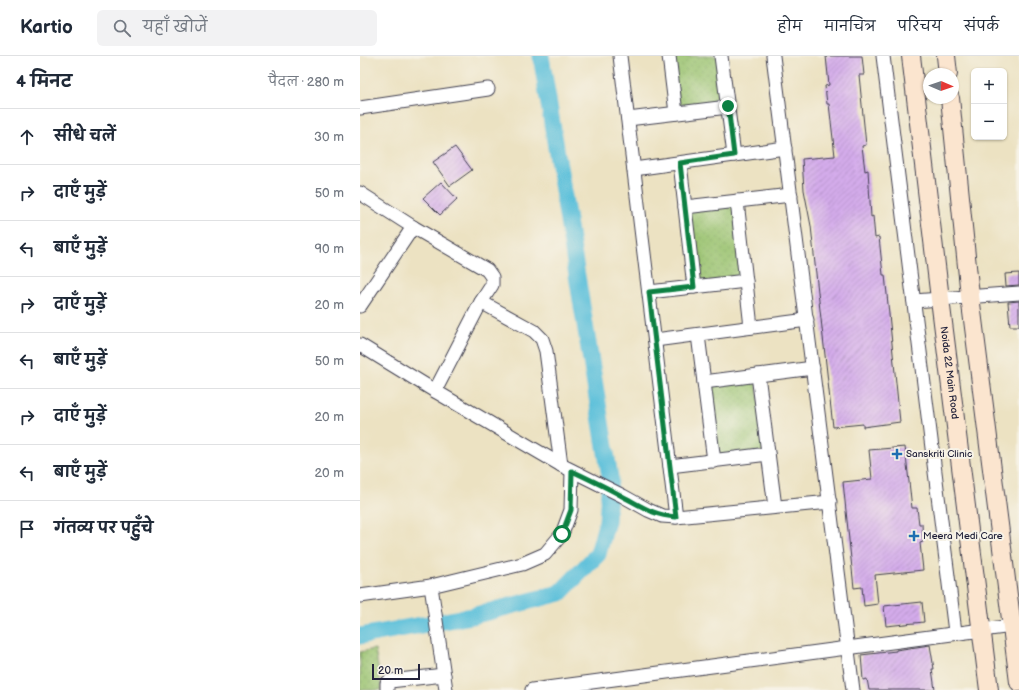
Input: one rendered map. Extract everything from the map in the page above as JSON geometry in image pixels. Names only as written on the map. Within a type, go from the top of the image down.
[{"type":"street","points":[[620,56],[676,517]]},
{"type":"street","points":[[669,56],[676,113]]},
{"type":"street","points":[[721,56],[734,155]]},
{"type":"street","points":[[773,56],[853,690]]},
{"type":"street","points":[[883,56],[955,632]]},
{"type":"street","name":"Noida 22 Main Road","points":[[911,56],[940,299],[990,690]]},
{"type":"street","points":[[946,56],[947,68]]},
{"type":"street","points":[[360,108],[488,89]]},
{"type":"street","points":[[951,104],[970,296],[1019,682]]},
{"type":"street","points":[[628,119],[728,106]]},
{"type":"street","points":[[634,169],[785,148]]},
{"type":"street","points":[[680,163],[694,287]]},
{"type":"street","points":[[360,193],[413,227],[487,270],[492,277],[492,285],[480,302],[435,391]]},
{"type":"street","points":[[685,208],[791,195]]},
{"type":"street","points":[[738,201],[751,328]]},
{"type":"street","points":[[360,306],[413,227]]},
{"type":"street","points":[[649,292],[746,280]]},
{"type":"street","points":[[914,301],[1019,293]]},
{"type":"street","points":[[480,302],[534,331],[542,339],[546,351],[561,465]]},
{"type":"street","points":[[655,340],[807,320]]},
{"type":"street","points":[[698,335],[714,461]]},
{"type":"street","points":[[360,345],[561,465],[662,516],[676,517],[830,502]]},
{"type":"street","points":[[704,382],[813,368]]},
{"type":"street","points":[[758,375],[775,507]]},
{"type":"street","points":[[670,466],[768,454]]},
{"type":"street","points":[[360,596],[431,586],[522,564],[545,554],[562,534],[571,510],[572,471]]},
{"type":"street","points":[[431,586],[446,690]]},
{"type":"street","points":[[532,690],[955,632],[1012,626]]},
{"type":"street","points":[[387,690],[387,683],[390,681],[444,675]]},
{"type":"green space","points":[[672,56],[719,56],[724,103],[679,109]]},
{"type":"green space","points":[[735,205],[744,278],[697,284],[688,210]]},
{"type":"green space","points":[[756,379],[765,451],[717,457],[708,385]]},
{"type":"green space","points":[[375,649],[382,690],[360,690],[360,652]]},
{"type":"building","points":[[826,56],[862,56],[864,75],[859,75],[866,145],[862,146],[865,171],[868,170],[871,217],[873,216],[875,238],[879,237],[883,275],[885,275],[900,422],[863,427],[863,424],[833,427],[811,226],[804,190],[802,159],[835,156],[829,104],[827,104],[825,86],[829,85]]},
{"type":"building","points":[[455,147],[472,170],[450,186],[433,162]]},
{"type":"building","points":[[441,182],[457,199],[440,215],[423,198]]},
{"type":"building","points":[[1019,273],[1019,285],[1006,286],[1005,274]]},
{"type":"building","points":[[1019,301],[1019,326],[1010,326],[1008,302]]},
{"type":"building","points":[[905,447],[912,508],[917,508],[919,524],[922,524],[923,542],[920,543],[923,570],[875,575],[878,604],[864,606],[862,587],[854,588],[843,482],[872,479],[869,450]]},
{"type":"building","points":[[922,602],[924,622],[886,626],[884,606]]},
{"type":"building","points":[[930,645],[934,669],[932,669],[935,690],[869,690],[867,679],[863,680],[861,655]]},
{"type":"waterway","points":[[360,636],[472,616],[560,593],[598,554],[607,521],[610,477],[541,56]]},
{"type":"place","name":"Sanskriti Clinic","points":[[897,454]]},
{"type":"place","name":"Meera Medi Care","points":[[914,536]]},
{"type":"route","points":[[562,534],[571,510],[572,471],[648,510],[662,516],[676,517],[649,292],[694,287],[680,163],[734,155],[728,106]]}]
